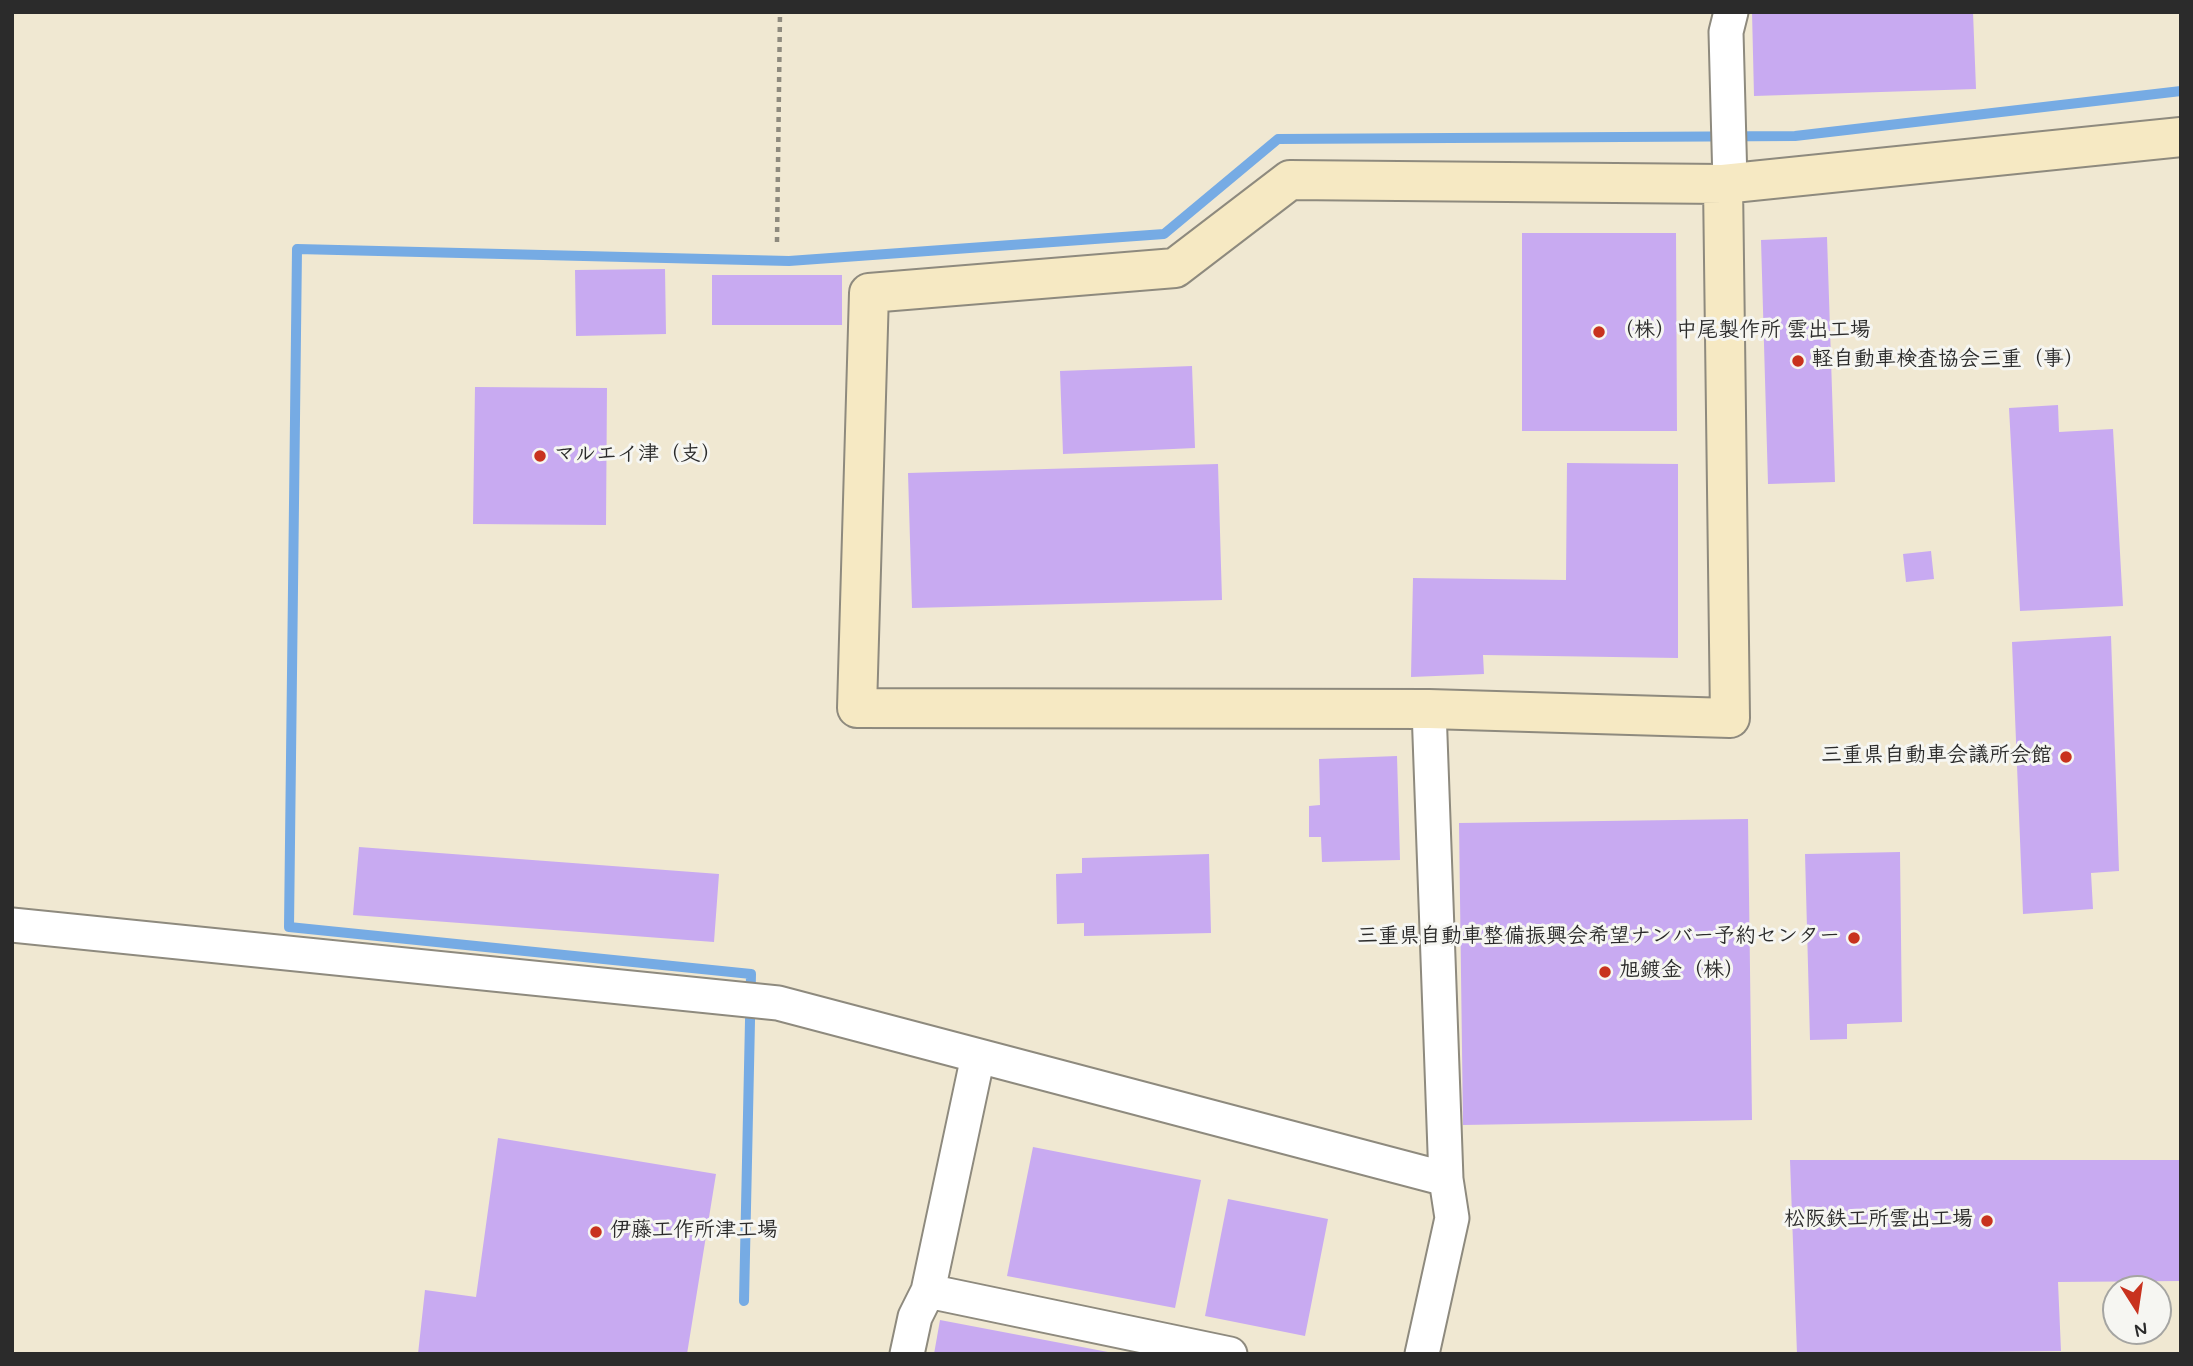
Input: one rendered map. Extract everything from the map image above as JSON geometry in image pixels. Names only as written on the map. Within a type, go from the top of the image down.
[{"type":"street","points":[[1731,12],[1726,32],[1729,113],[1728,175],[1730,718],[1429,709],[857,708],[869,293],[1175,268],[1290,180],[1728,175],[2181,137]]},
{"type":"street","points":[[1422,1354],[1452,1218],[1446,1179],[1429,709]]},
{"type":"street","points":[[12,925],[775,1003],[1446,1179]]},
{"type":"street","points":[[908,1354],[915,1317],[928,1291],[978,1056]]},
{"type":"street","points":[[928,1291],[1230,1354]]},
{"type":"path","points":[[777,242],[780,12]]},
{"type":"building","points":[[1752,12],[1973,12],[1976,89],[1754,96]]},
{"type":"building","name":"（株）中尾製作所 雲出工場","points":[[1522,233],[1676,233],[1677,431],[1522,431]]},
{"type":"building","name":"軽自動車検査協会三重（事）","points":[[1827,237],[1835,482],[1768,484],[1761,240]]},
{"type":"building","points":[[665,269],[666,334],[576,336],[575,270]]},
{"type":"building","points":[[712,275],[842,275],[842,325],[712,325]]},
{"type":"building","points":[[1192,366],[1195,448],[1063,454],[1060,371]]},
{"type":"building","name":"マルエイ津（支）","points":[[475,387],[607,388],[606,525],[473,524]]},
{"type":"building","points":[[2058,405],[2059,432],[2113,429],[2123,606],[2020,611],[2009,408]]},
{"type":"building","points":[[1567,463],[1678,464],[1678,658],[1483,655],[1484,674],[1411,677],[1413,578],[1566,580]]},
{"type":"building","points":[[1218,464],[1222,600],[912,608],[908,473]]},
{"type":"building","points":[[1931,551],[1934,579],[1906,582],[1903,554]]},
{"type":"building","name":"三重県自動車会議所会館","points":[[2111,636],[2119,871],[2091,873],[2093,909],[2023,914],[2012,642]]},
{"type":"building","points":[[1397,756],[1400,860],[1322,862],[1321,837],[1309,837],[1309,806],[1320,805],[1319,759]]},
{"type":"building","name":"旭鍍金（株）","points":[[1748,819],[1752,1120],[1463,1125],[1459,823]]},
{"type":"building","points":[[359,847],[719,874],[714,942],[353,915]]},
{"type":"building","name":"三重県自動車整備振興会希望ナンバー予約センター","points":[[1900,852],[1902,1022],[1847,1024],[1847,1039],[1810,1040],[1805,854]]},
{"type":"building","points":[[1209,854],[1211,933],[1084,936],[1084,923],[1057,924],[1056,874],[1082,873],[1082,858]]},
{"type":"building","name":"伊藤工作所津工場","points":[[498,1138],[716,1174],[687,1354],[418,1354],[425,1290],[476,1297]]},
{"type":"building","points":[[1033,1147],[1201,1180],[1175,1308],[1007,1276]]},
{"type":"building","name":"松阪鉄工所雲出工場","points":[[1790,1160],[2181,1160],[2181,1281],[2172,1281],[2172,1275],[2102,1275],[2102,1282],[2058,1282],[2061,1351],[1797,1354]]},
{"type":"building","points":[[1228,1199],[1328,1219],[1305,1336],[1205,1316]]},
{"type":"building","points":[[940,1320],[1108,1352],[1108,1354],[934,1354]]},
{"type":"waterway","points":[[744,1301],[751,974],[289,927],[297,249],[789,261],[1164,234],[1278,139],[1795,136],[2181,91]]},
{"type":"place","name":"（株）中尾製作所 雲出工場","points":[[1599,332]]},
{"type":"place","name":"軽自動車検査協会三重（事）","points":[[1798,361]]},
{"type":"place","name":"マルエイ津（支）","points":[[540,456]]},
{"type":"place","name":"三重県自動車会議所会館","points":[[2066,757]]},
{"type":"place","name":"三重県自動車整備振興会希望ナンバー予約センター","points":[[1854,938]]},
{"type":"place","name":"旭鍍金（株）","points":[[1605,972]]},
{"type":"place","name":"松阪鉄工所雲出工場","points":[[1987,1221]]},
{"type":"place","name":"伊藤工作所津工場","points":[[596,1232]]}]
